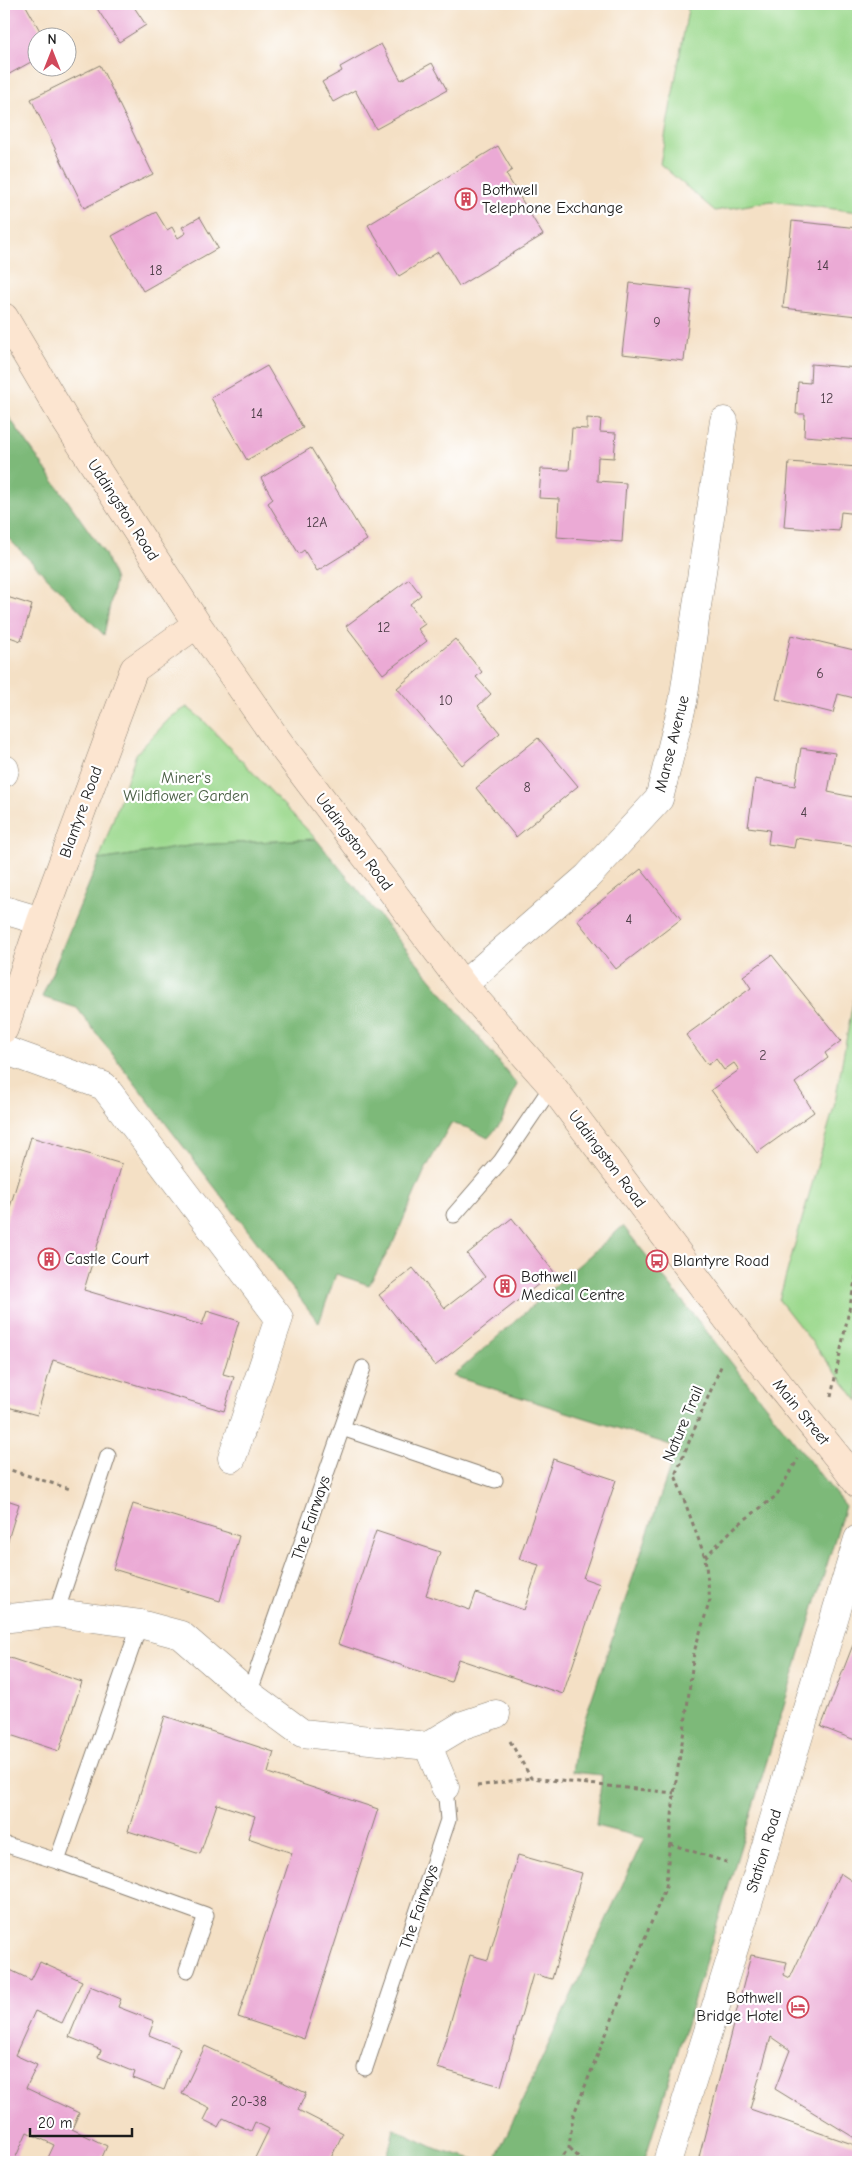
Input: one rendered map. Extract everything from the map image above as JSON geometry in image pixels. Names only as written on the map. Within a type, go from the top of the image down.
[{"type":"main road","name":"Uddingston Road","points":[[4,317],[65,420],[197,624],[278,741],[463,985],[552,1086],[740,1335]]},
{"type":"main road","name":"Blantyre Road","points":[[4,1029],[40,921],[134,669],[197,624]]},
{"type":"main road","name":"Main Street","points":[[740,1335],[858,1484]]},
{"type":"street","name":"Manse Avenue","points":[[463,985],[586,878],[659,799],[683,702],[724,421]]},
{"type":"street","points":[[4,910],[40,921]]},
{"type":"street","points":[[4,1050],[104,1086],[280,1318],[232,1458]]},
{"type":"street","name":"Station Road","points":[[667,2162],[758,1872],[858,1539]]},
{"type":"street","points":[[4,1616],[10,1618],[56,1612],[140,1624],[181,1635],[249,1694],[302,1733],[428,1746],[463,1726],[496,1714]]},
{"type":"street","name":"The Fairways","points":[[428,1746],[444,1787]]},
{"type":"lane","points":[[454,1215],[501,1161],[552,1086]]},
{"type":"lane","name":"The Fairways","points":[[249,1694],[363,1368]]},
{"type":"lane","points":[[342,1428],[495,1480]]},
{"type":"lane","points":[[56,1612],[108,1456]]},
{"type":"lane","points":[[57,1861],[140,1624]]},
{"type":"lane","name":"The Fairways","points":[[365,2068],[448,1820],[444,1787]]},
{"type":"lane","points":[[4,1844],[57,1861],[206,1915],[187,1970]]},
{"type":"path","points":[[831,1399],[858,1267]]},
{"type":"path","name":"Nature Trail","points":[[570,2148],[573,2116],[666,1886],[674,1793],[686,1724],[694,1652],[710,1600],[705,1557],[676,1474],[740,1335]]},
{"type":"path","points":[[705,1557],[735,1527],[776,1496],[800,1456]]},
{"type":"path","points":[[4,1468],[95,1497]]},
{"type":"path","points":[[496,1714],[531,1778]]},
{"type":"path","points":[[444,1787],[482,1786],[531,1778],[674,1793]]},
{"type":"path","points":[[670,1844],[758,1872]]},
{"type":"path","points":[[559,2162],[570,2148],[583,2162]]},
{"type":"green space","points":[[689,4],[858,4],[858,212],[771,201],[715,211],[660,164]]},
{"type":"green space","points":[[4,410],[105,554],[115,580],[104,635],[4,534]]},
{"type":"green space","name":"Miner's Wildflower Garden","points":[[187,707],[203,720],[316,839],[195,845],[99,860],[136,754],[171,717]]},
{"type":"green space","points":[[316,839],[517,1084],[501,1123],[488,1138],[468,1128],[451,1123],[424,1172],[394,1241],[369,1285],[336,1274],[319,1323],[77,1008],[42,997],[99,860],[195,845]]},
{"type":"green space","points":[[858,974],[858,1401],[779,1300],[834,1107]]},
{"type":"green space","points":[[623,1226],[845,1506],[644,2162],[494,2162],[644,1838],[596,1826],[602,1775],[572,1772],[576,1745],[677,1447],[453,1376]]},
{"type":"green space","points":[[394,2129],[437,2149],[485,2162],[386,2162]]},
{"type":"building","points":[[4,4],[25,4],[38,28],[28,28],[28,64],[4,77]]},
{"type":"building","points":[[94,4],[132,4],[146,25],[119,42]]},
{"type":"building","points":[[381,44],[401,80],[432,63],[447,90],[376,129],[355,90],[333,102],[322,82],[342,71],[340,67]]},
{"type":"building","points":[[100,65],[153,174],[84,208],[31,99],[74,78],[78,78],[78,76]]},
{"type":"building","name":"Bothwell Telephone Exchange","points":[[498,146],[512,170],[506,174],[543,235],[459,286],[438,252],[399,276],[368,225]]},
{"type":"building","points":[[156,212],[167,230],[172,227],[178,238],[186,233],[182,227],[200,217],[218,248],[143,291],[112,236]]},
{"type":"building","points":[[792,221],[858,228],[857,316],[783,308]]},
{"type":"building","points":[[630,283],[692,290],[684,361],[622,354]]},
{"type":"building","points":[[811,364],[858,368],[858,440],[804,436],[805,414],[796,414],[798,382],[810,383]]},
{"type":"building","points":[[267,366],[303,428],[247,460],[211,398]]},
{"type":"building","points":[[587,418],[601,419],[600,432],[616,433],[614,458],[598,457],[597,481],[626,483],[622,542],[557,537],[559,499],[539,498],[541,469],[569,470],[572,428],[587,429]]},
{"type":"building","points":[[311,448],[367,540],[317,571],[304,550],[299,554],[268,503],[273,499],[261,478]]},
{"type":"building","points":[[789,462],[858,467],[858,514],[841,512],[839,531],[784,527]]},
{"type":"building","points":[[409,579],[421,595],[410,604],[425,624],[418,629],[427,641],[383,674],[346,626]]},
{"type":"building","points":[[4,596],[32,605],[21,641],[4,635]]},
{"type":"building","points":[[791,635],[858,651],[858,699],[838,694],[833,713],[776,699]]},
{"type":"building","points":[[455,639],[482,672],[476,677],[491,694],[478,706],[500,733],[462,765],[397,688]]},
{"type":"building","points":[[538,738],[578,786],[516,837],[476,788]]},
{"type":"building","points":[[801,748],[835,753],[828,792],[858,798],[858,847],[796,838],[794,848],[768,844],[770,830],[748,827],[755,779],[795,786]]},
{"type":"building","points":[[641,869],[681,919],[616,969],[577,920]]},
{"type":"building","points":[[772,955],[841,1041],[825,1053],[828,1058],[795,1083],[814,1112],[757,1153],[711,1090],[739,1070],[734,1063],[724,1070],[716,1059],[708,1065],[686,1035],[751,988],[743,976]]},
{"type":"building","name":"Castle Court","points":[[31,1137],[122,1164],[84,1290],[202,1325],[207,1311],[239,1321],[223,1374],[234,1377],[224,1411],[53,1360],[37,1415],[4,1406],[4,1227]]},
{"type":"building","name":"Bothwell Medical Centre","points":[[512,1218],[554,1272],[435,1366],[379,1295],[413,1268],[445,1308],[485,1277],[467,1254]]},
{"type":"building","points":[[553,1459],[616,1480],[583,1578],[600,1584],[563,1694],[458,1659],[451,1682],[338,1644],[376,1531],[440,1552],[426,1595],[470,1610],[476,1593],[524,1610],[539,1565],[519,1559]]},
{"type":"building","points":[[4,1499],[19,1504],[4,1553]]},
{"type":"building","points":[[133,1504],[239,1536],[220,1601],[113,1569]]},
{"type":"building","points":[[858,1632],[858,1731],[855,1740],[821,1727]]},
{"type":"building","points":[[4,1656],[82,1682],[59,1751],[4,1733]]},
{"type":"building","points":[[165,1716],[274,1752],[268,1773],[378,1809],[304,2039],[238,2017],[292,1853],[248,1838],[255,1816],[217,1804],[200,1854],[128,1831]]},
{"type":"building","points":[[518,1855],[582,1873],[552,1979],[533,1974],[501,2086],[437,2068],[470,1955],[488,1960]]},
{"type":"building","name":"Bothwell Bridge Hotel","points":[[840,1873],[858,1885],[858,2140],[775,2089],[790,2050],[771,2037],[750,2109],[858,2146],[854,2162],[721,2162],[699,2157],[751,1955],[787,1962],[784,1975],[790,1978]]},
{"type":"building","points":[[40,1962],[82,1981],[62,2023],[35,2011],[15,2055],[37,2065],[26,2088],[79,2113],[72,2129],[107,2146],[100,2162],[46,2162],[54,2145],[27,2132],[14,2161],[4,2156],[4,1967],[31,1980]]},
{"type":"building","points":[[90,1986],[121,1999],[118,2007],[154,2021],[149,2035],[180,2048],[164,2090],[133,2078],[135,2072],[98,2057],[101,2050],[69,2037]]},
{"type":"building","points":[[205,2046],[306,2093],[298,2110],[343,2133],[329,2162],[253,2162],[269,2129],[255,2122],[251,2131],[223,2118],[218,2127],[204,2120],[210,2108],[182,2094]]},
{"type":"place","name":"Bothwell Telephone Exchange","points":[[466,199]]},
{"type":"place","name":"Castle Court","points":[[49,1259]]},
{"type":"place","name":"Blantyre Road","points":[[657,1261]]},
{"type":"place","name":"Bothwell Medical Centre","points":[[505,1286]]},
{"type":"place","name":"Bothwell Bridge Hotel","points":[[798,2007]]}]
